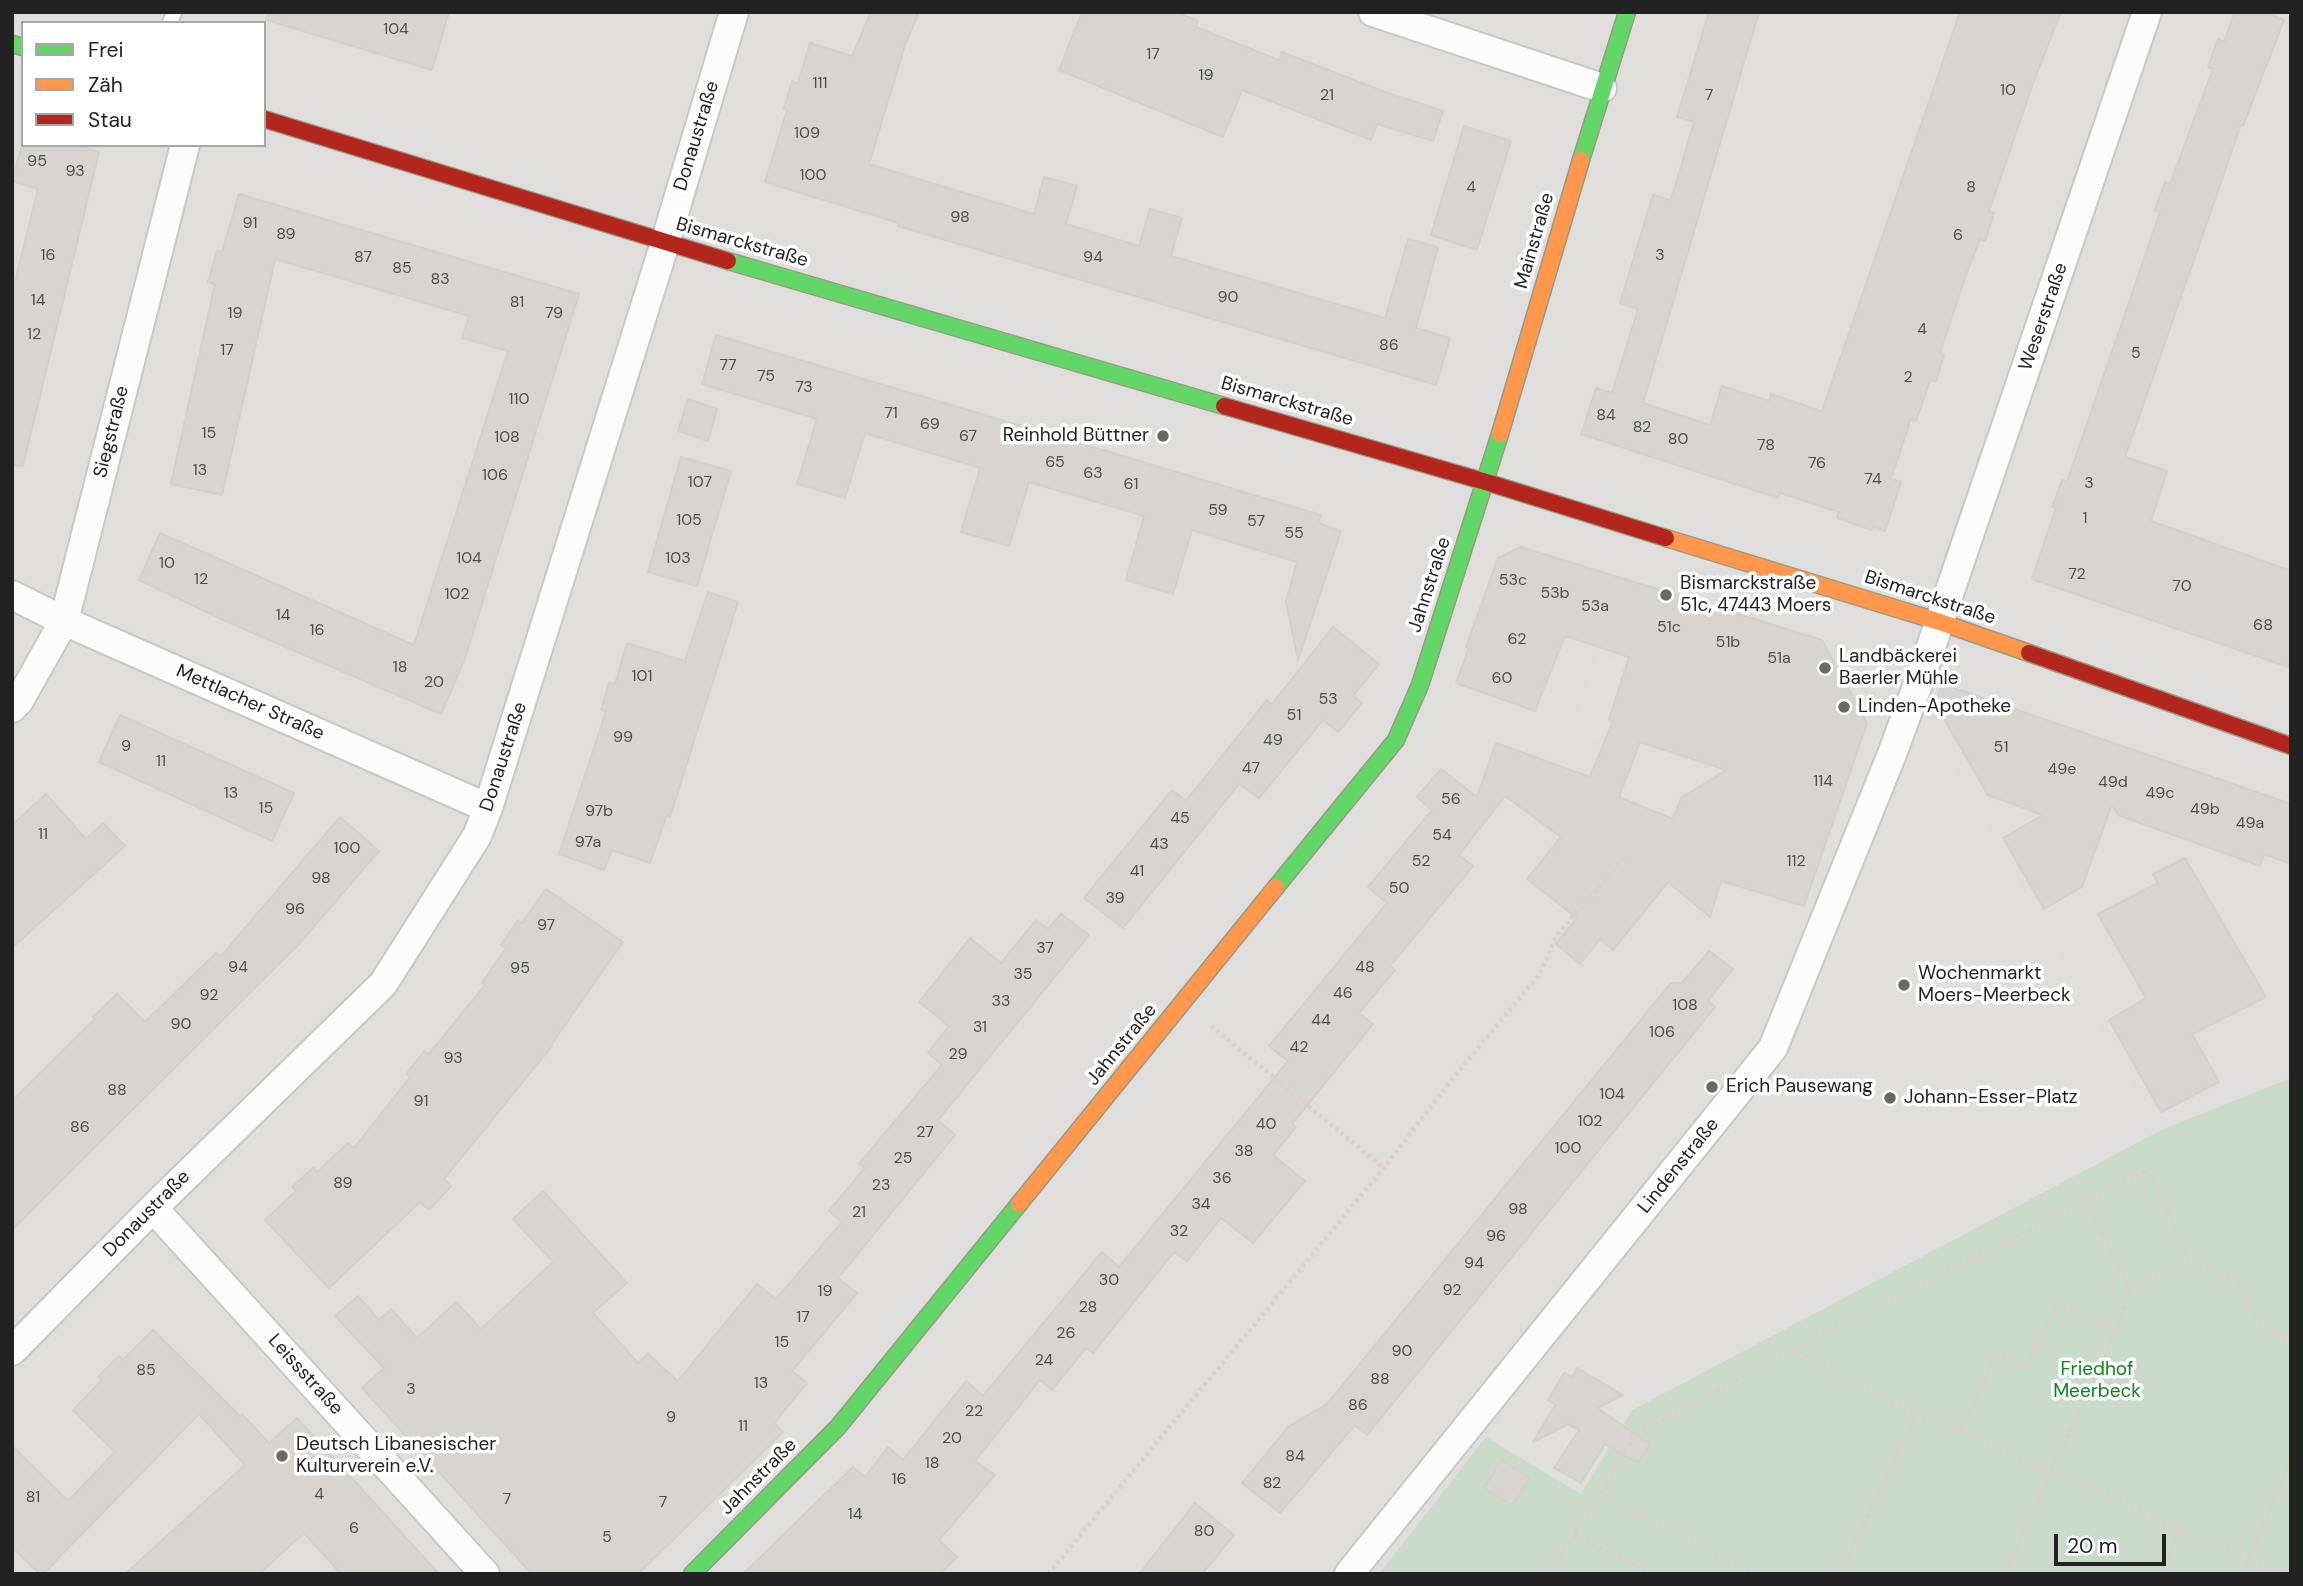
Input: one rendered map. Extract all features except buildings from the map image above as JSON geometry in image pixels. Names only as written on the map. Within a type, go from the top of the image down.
[{"type":"main road","name":"Mainstraße","points":[[1486,482],[1602,88],[1627,12]]},
{"type":"main road","name":"Bismarckstraße","points":[[266,120],[665,243],[1486,482],[1940,622],[2291,746]]},
{"type":"main road","name":"Jahnstraße","points":[[692,1574],[838,1427],[1396,740],[1420,685],[1486,482]]},
{"type":"street","name":"Donaustraße","points":[[12,1351],[153,1208],[383,984],[477,836],[665,243],[734,12]]},
{"type":"street","points":[[1373,12],[1602,88]]},
{"type":"street","name":"Weserstraße","points":[[1940,622],[2147,12]]},
{"type":"street","name":"Siegstraße","points":[[12,708],[19,701],[64,621],[184,147]]},
{"type":"street","name":"Mettlacher Straße","points":[[12,595],[64,621],[488,808]]},
{"type":"street","name":"Lindenstraße","points":[[1349,1574],[1773,1048],[1892,754],[1940,622]]},
{"type":"street","name":"Leissstraße","points":[[153,1208],[485,1574]]},
{"type":"path","points":[[1048,1574],[1384,1168],[1456,1074],[1540,974],[1562,928],[1624,858]]},
{"type":"path","points":[[1184,1003],[1384,1168]]},
{"type":"path","points":[[1548,1574],[1601,1494],[1633,1437],[1793,1349],[2149,1169],[2189,1260],[2235,1278],[2262,1329],[2291,1341]]},
{"type":"path","points":[[2005,1574],[2117,1328],[2130,1289],[2086,1202]]},
{"type":"path","points":[[2130,1289],[2189,1260]]},
{"type":"path","points":[[1961,1431],[1996,1354],[2026,1368],[2059,1301],[2117,1328]]},
{"type":"path","points":[[1793,1349],[1917,1413],[2052,1470],[2281,1574]]},
{"type":"path","points":[[1839,1574],[1917,1413]]},
{"type":"path","points":[[2242,1574],[2291,1459]]},
{"type":"path","points":[[1601,1494],[1758,1574]]},
{"type":"path","points":[[2160,1574],[2179,1528]]},
{"type":"path","points":[[1574,1535],[1650,1574]]},
{"type":"shaded area","points":[[12,12],[2291,12],[2291,1574],[12,1574]]},
{"type":"shaded area","points":[[1598,655],[1624,664],[1601,743],[1571,731]]},
{"type":"shaded area","name":"Johann-Esser-Platz","points":[[1927,719],[2159,1131],[1632,1410],[1581,1494],[1486,1437],[1783,1055]]},
{"type":"green space","name":"Friedhof Meerbeck","points":[[2291,1078],[2291,1574],[1379,1574],[1486,1437],[1581,1494],[1632,1410],[2159,1131]]},
{"type":"traffic: fast","points":[[1581,160],[1627,12]]},
{"type":"traffic: fast","points":[[12,44],[21,46]]},
{"type":"traffic: fast","points":[[728,261],[1224,406]]},
{"type":"traffic: fast","points":[[1276,887],[1396,740],[1420,685],[1500,434]]},
{"type":"traffic: fast","points":[[692,1574],[838,1427],[1019,1204]]},
{"type":"traffic: slow","points":[[1500,434],[1581,160]]},
{"type":"traffic: slow","points":[[1666,538],[1940,622],[2029,653]]},
{"type":"traffic: slow","points":[[1019,1204],[1276,887]]},
{"type":"traffic: jam","points":[[266,120],[728,261]]},
{"type":"traffic: jam","points":[[1224,406],[1486,482],[1666,538]]},
{"type":"traffic: jam","points":[[2029,653],[2291,746]]},
{"type":"place","name":"Reinhold Büttner","points":[[1163,436]]},
{"type":"place","name":"Bismarckstraße 51c, 47443 Moers","points":[[1666,595]]},
{"type":"place","name":"Landbäckerei Baerler Mühle","points":[[1825,668]]},
{"type":"place","name":"Linden-Apotheke","points":[[1844,707]]},
{"type":"place","name":"Wochenmarkt Moers-Meerbeck","points":[[1904,985]]},
{"type":"place","name":"Erich Pausewang","points":[[1712,1087]]},
{"type":"place","name":"Johann-Esser-Platz","points":[[1890,1098]]},
{"type":"place","name":"Deutsch Libanesischer Kulturverein e.V.","points":[[282,1456]]}]
